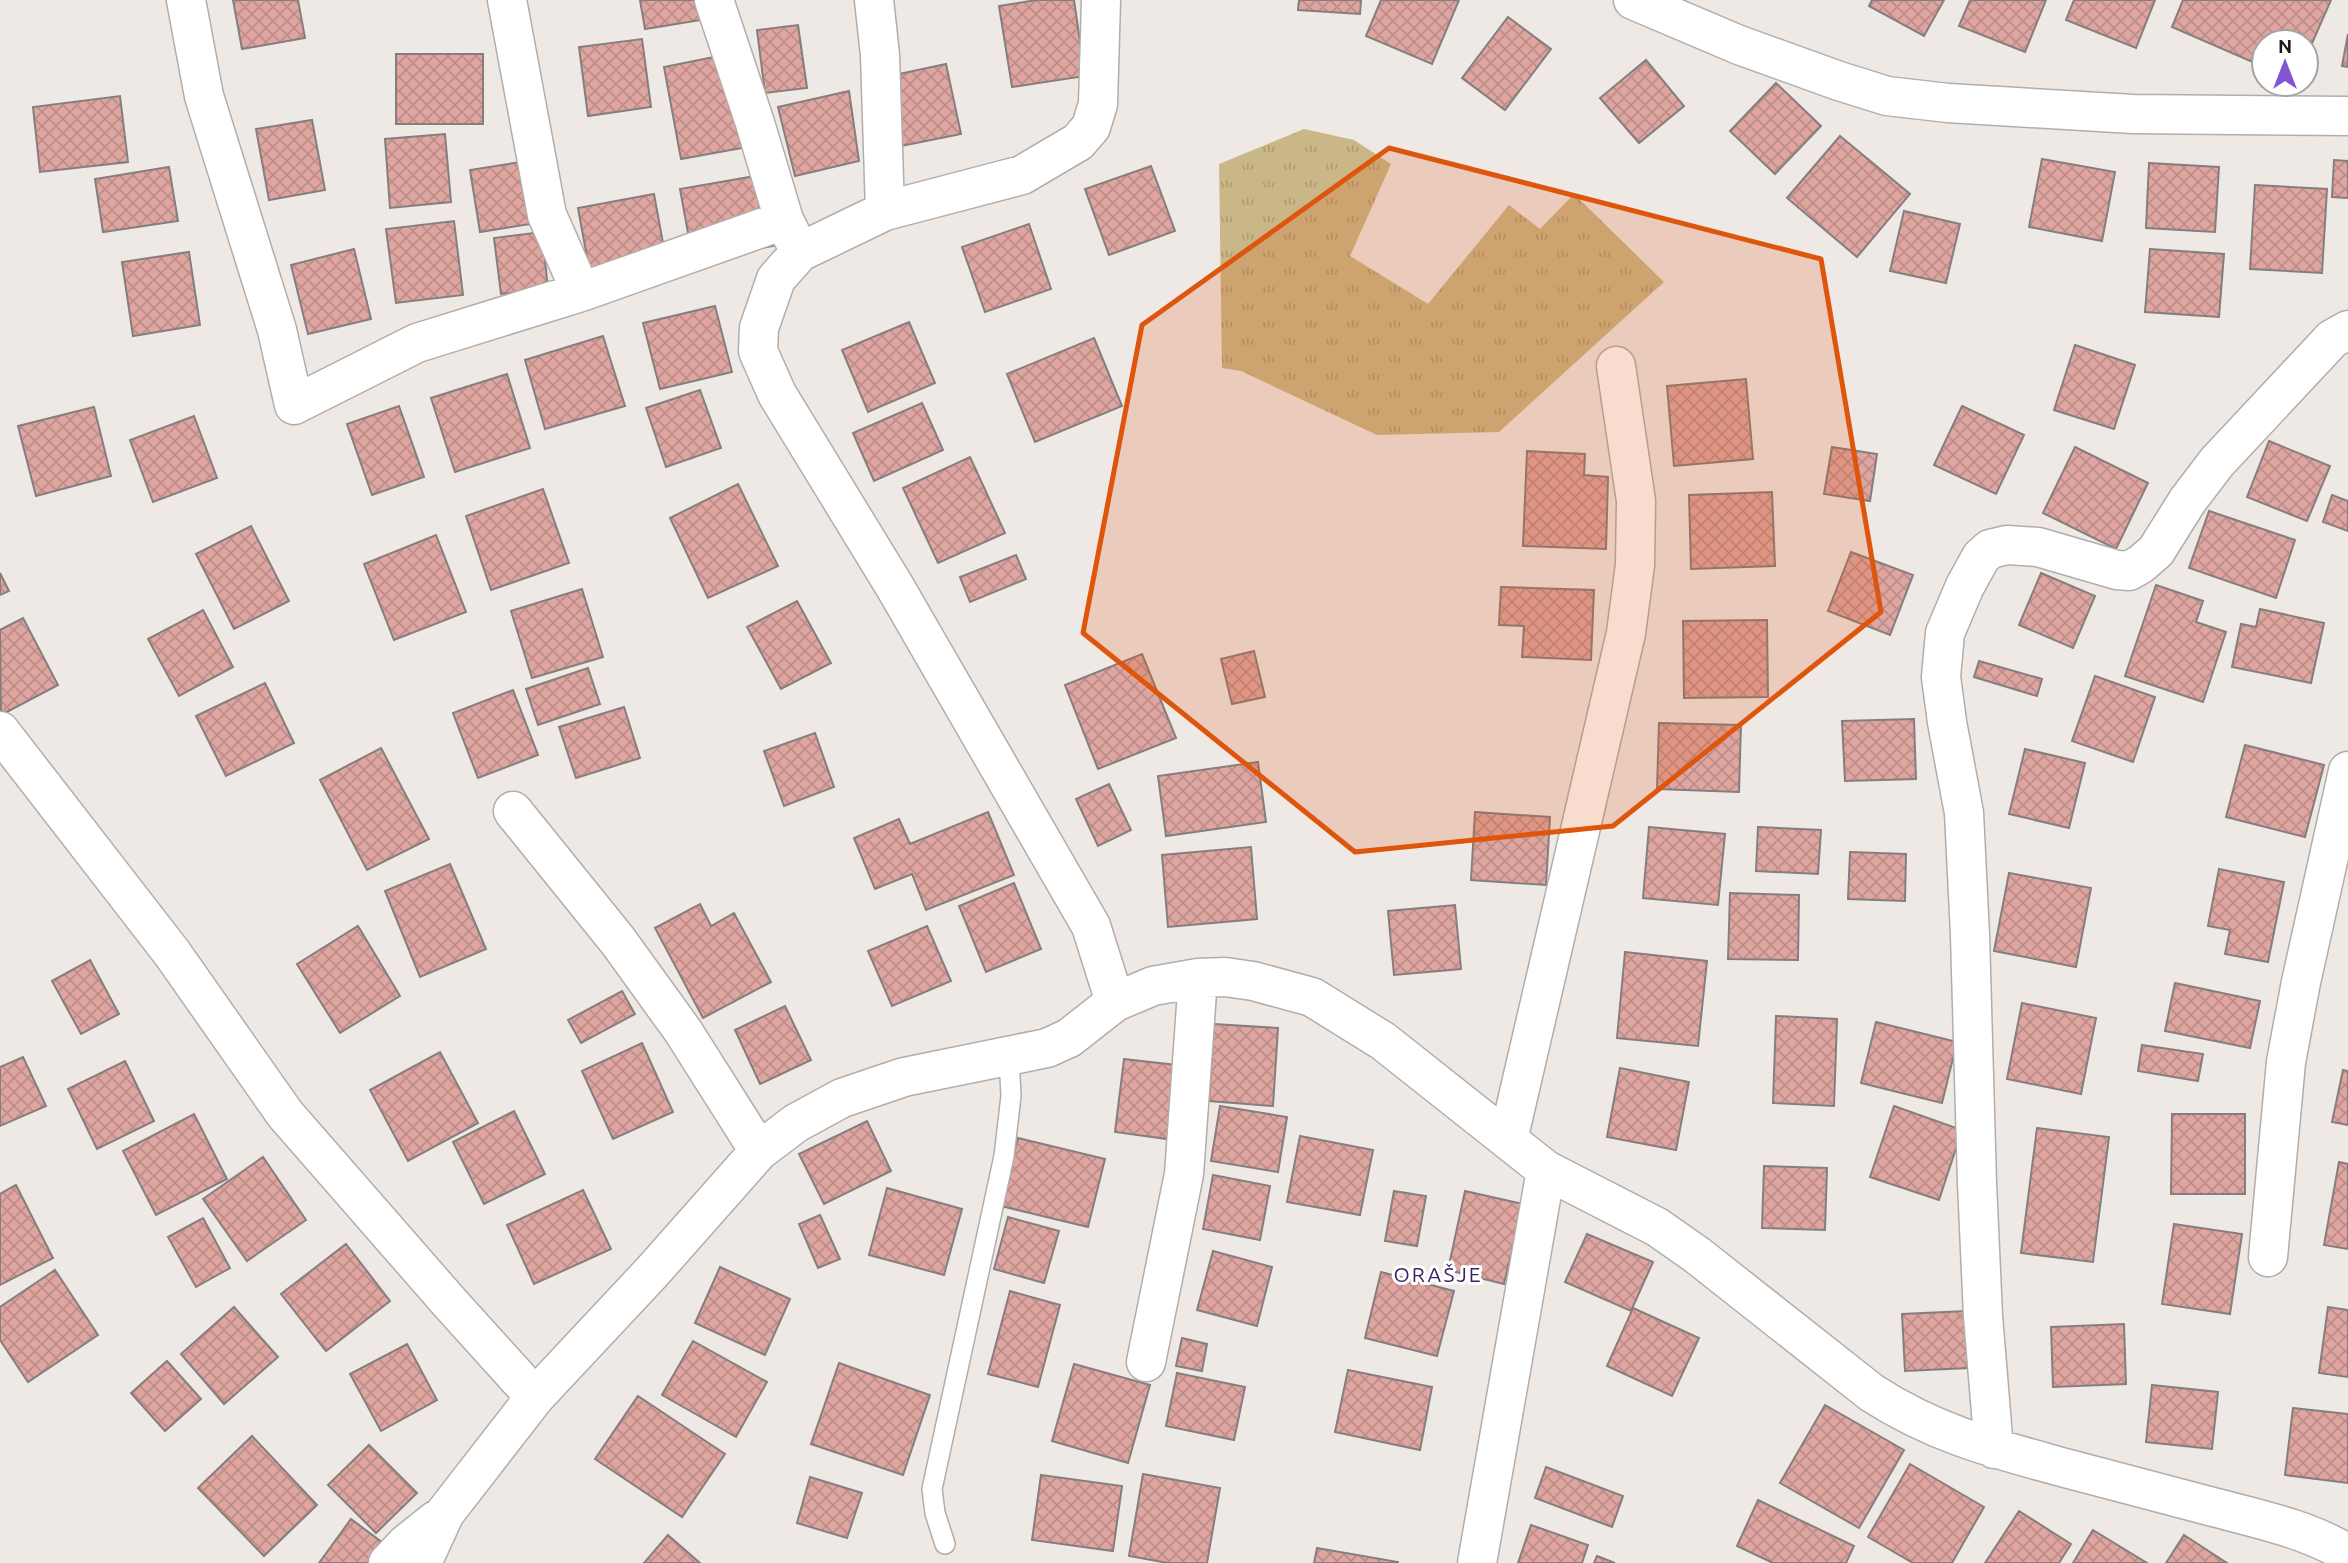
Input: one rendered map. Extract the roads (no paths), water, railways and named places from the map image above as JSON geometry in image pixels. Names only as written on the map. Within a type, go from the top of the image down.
[{"type":"street","points":[[186,0],[204,96],[277,330],[294,405],[416,343],[581,292],[1022,175],[1078,142],[1091,127],[1098,104],[1101,0]]},
{"type":"street","points":[[507,0],[547,215],[581,292]]},
{"type":"street","points":[[714,0],[792,236],[759,328],[758,351],[776,394],[895,587],[1091,926],[1115,1002]]},
{"type":"street","points":[[874,0],[880,55],[885,211]]},
{"type":"street","points":[[1633,0],[1739,45],[1887,96],[1948,103],[2133,114],[2348,116]]},
{"type":"street","points":[[1994,1449],[1983,1317],[1964,813],[1941,677],[1945,633],[1965,586],[1981,557],[1990,549],[2007,545],[2038,547],[2117,570],[2129,571],[2141,564],[2155,551],[2217,462],[2332,339],[2348,330]]},
{"type":"street","points":[[1507,1140],[1626,633],[1635,565],[1636,501],[1616,366]]},
{"type":"street","points":[[0,731],[172,953],[285,1114],[536,1397]]},
{"type":"street","points":[[2268,1257],[2286,1062],[2348,771]]},
{"type":"street","points":[[513,811],[618,941],[683,1031],[759,1151]]},
{"type":"street","points":[[388,1563],[406,1544],[445,1513],[536,1397],[759,1151],[796,1123],[842,1098],[904,1077],[1047,1048],[1069,1038],[1115,1002],[1153,986],[1198,978],[1225,977],[1253,981],[1312,997],[1383,1041],[1546,1170],[1657,1227],[1697,1255],[1872,1393],[1903,1413],[1940,1431],[1994,1449],[2254,1518],[2297,1531],[2336,1546],[2348,1554]]},
{"type":"street","points":[[1146,1362],[1184,1174],[1198,978]]},
{"type":"street","points":[[1477,1563],[1546,1170]]},
{"type":"street","points":[[422,1563],[445,1513]]},
{"type":"lane","points":[[945,1544],[935,1513],[932,1489],[1004,1156],[1011,1096],[1009,1056]]},
{"type":"district","name":"ORAŠJE","points":[[1438,1274]]}]
